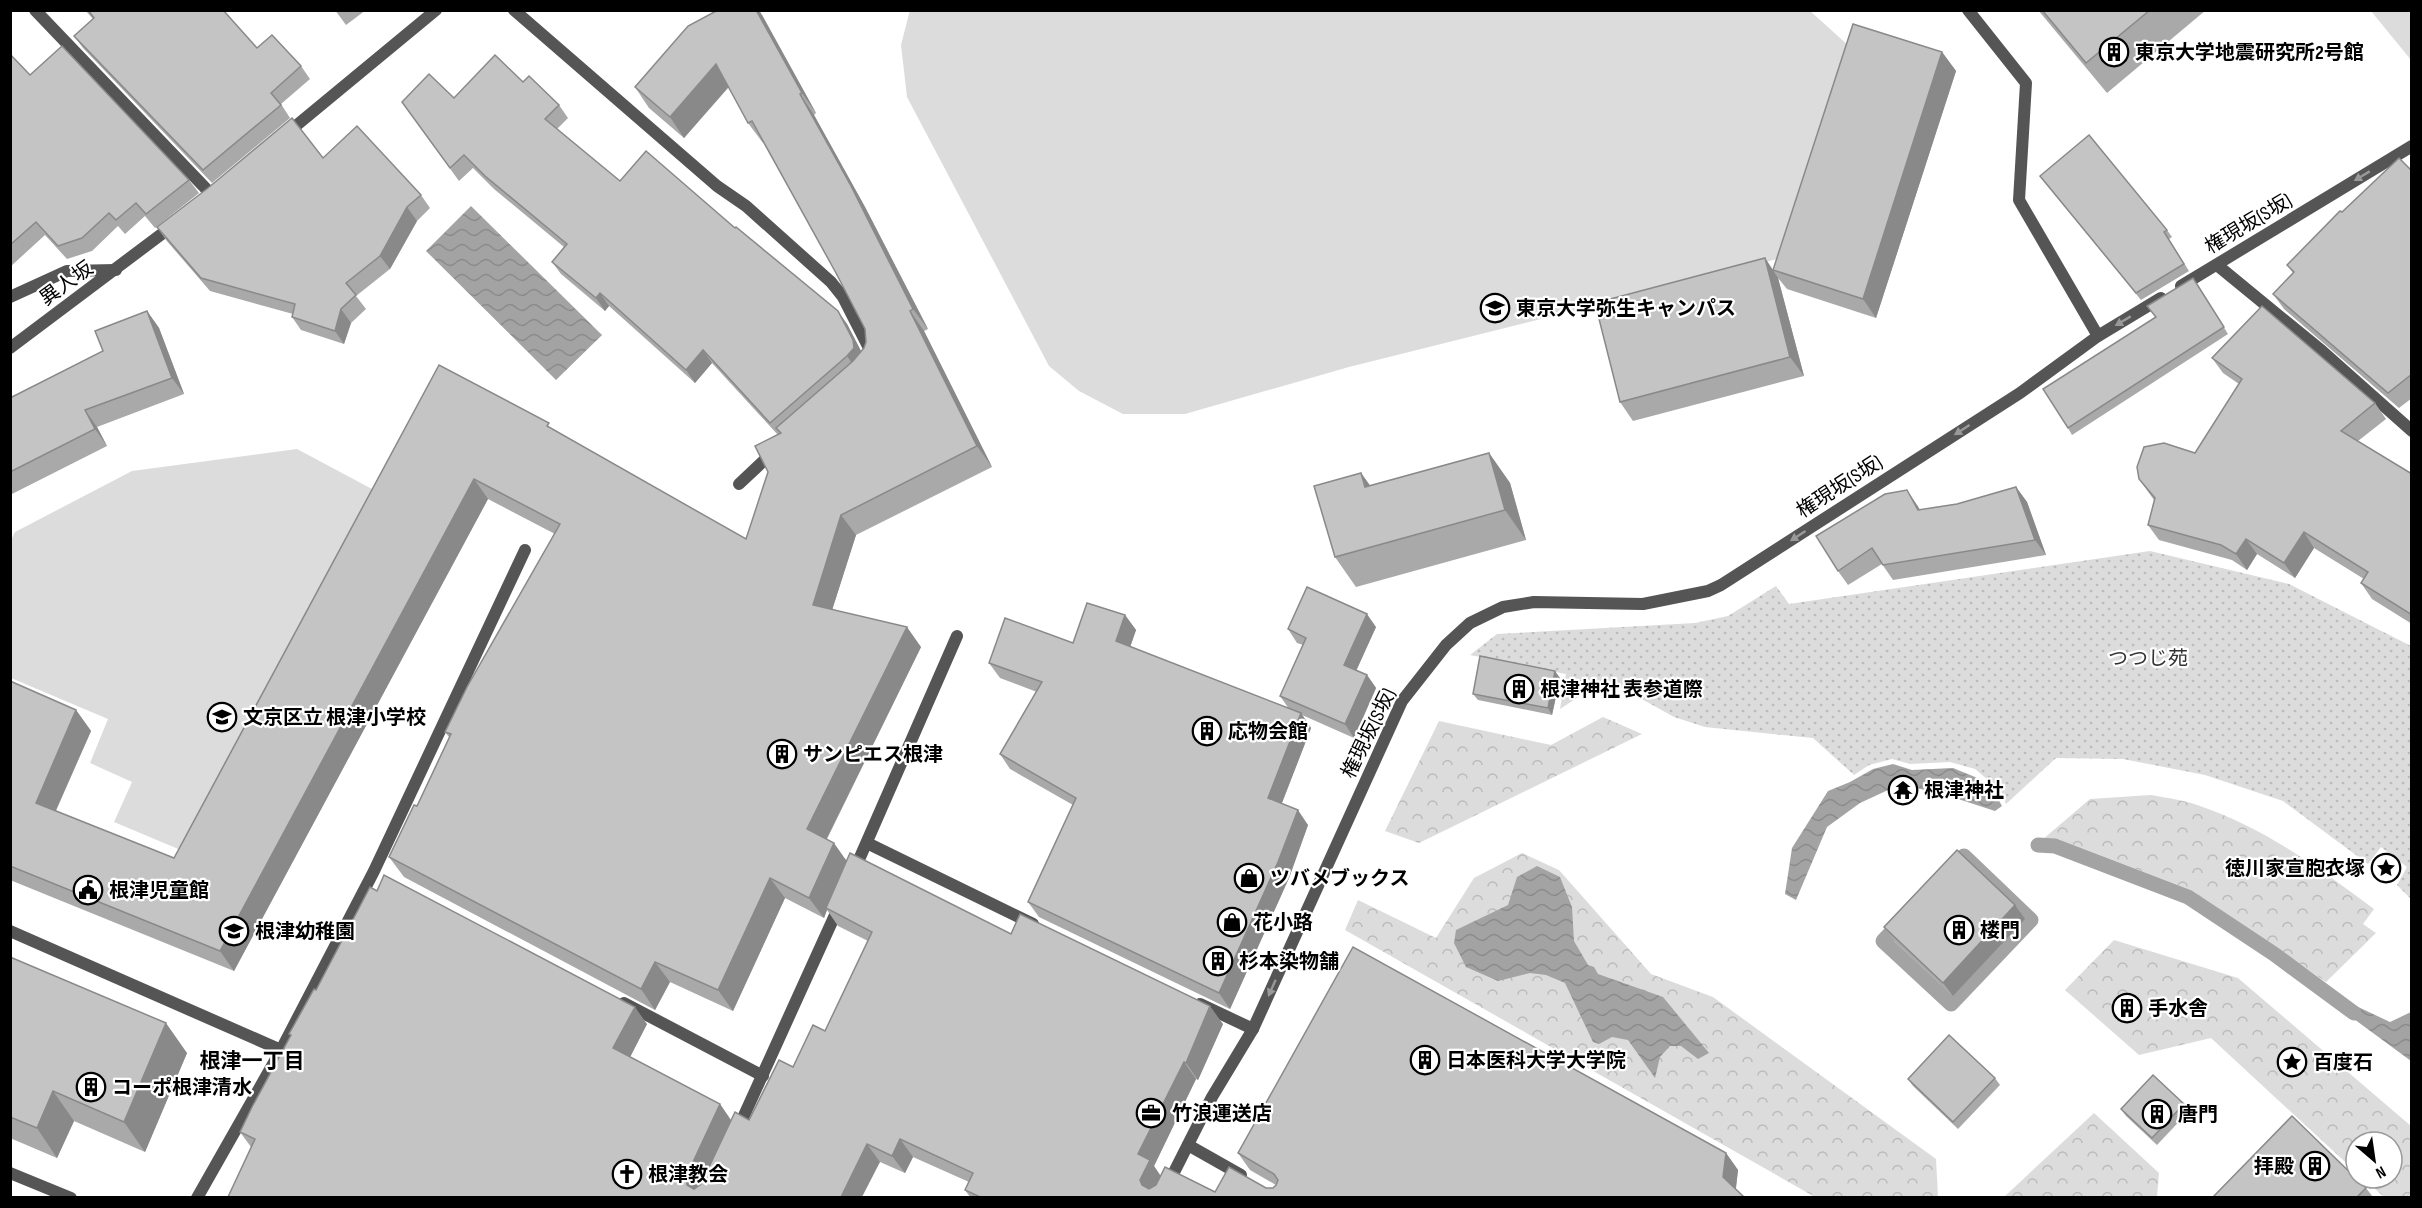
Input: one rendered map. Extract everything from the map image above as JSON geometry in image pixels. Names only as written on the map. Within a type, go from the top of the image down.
[{"type":"street","points":[[35,10],[212,195]]},
{"type":"street","points":[[274,143],[436,10]]},
{"type":"street","points":[[514,10],[717,186],[746,206],[831,282],[843,297],[870,350],[872,363],[867,369]]},
{"type":"street","points":[[1968,10],[2026,83],[2019,200],[2098,336]]},
{"type":"street","name":"権現坂(S坂)","points":[[1161,1197],[1212,1097],[1253,1029],[1402,701],[1446,645],[1470,623],[1503,607],[1534,602],[1643,604],[1708,591],[1721,585],[2020,393],[2098,336],[2412,146]]},
{"type":"street","name":"異人坂","points":[[10,348],[186,216]]},
{"type":"street","points":[[2217,265],[2322,351],[2412,431]]},
{"type":"street","points":[[10,297],[67,271],[116,270]]},
{"type":"street","points":[[739,484],[782,444]]},
{"type":"street","points":[[197,1197],[281,1050],[374,871],[525,550]]},
{"type":"street","points":[[733,1140],[764,1076],[957,636]]},
{"type":"street","points":[[867,843],[1050,932]]},
{"type":"street","points":[[374,871],[389,879]]},
{"type":"street","points":[[10,932],[281,1050]]},
{"type":"street","points":[[616,999],[764,1076]]},
{"type":"street","points":[[1189,999],[1253,1029]]},
{"type":"street","points":[[1188,1145],[1250,1180]]},
{"type":"street","points":[[10,1173],[71,1197]]},
{"type":"green space","points":[[910,10],[1809,10],[1860,56],[1797,253],[1349,367],[1185,414],[1123,414],[1079,391],[1049,366],[907,97],[901,45]]},
{"type":"green space","points":[[2371,11],[2411,11],[2411,60]]},
{"type":"green space","points":[[297,449],[372,489],[183,851],[114,822],[132,782],[90,763],[108,719],[11,678],[10,542],[15,532],[132,471]]},
{"type":"green space","name":"つつじ苑","points":[[2150,551],[2289,584],[2411,646],[2411,899],[2397,885],[2407,867],[2381,847],[2368,864],[2283,801],[2205,775],[2123,759],[2056,758],[2006,804],[2000,790],[1975,769],[1950,762],[1910,764],[1892,759],[1869,765],[1854,775],[1813,738],[1705,727],[1674,717],[1606,679],[1560,709],[1566,674],[1470,655],[1497,634],[1695,623],[1728,616],[1776,586],[1789,604]]},
{"type":"green space","points":[[1603,717],[1642,734],[1419,843],[1385,831],[1439,721],[1551,745]]},
{"type":"green space","points":[[2151,795],[2188,802],[2224,815],[2291,851],[2374,909],[2363,924],[2376,933],[2326,982],[2191,890],[2058,839],[2042,840],[2090,799]]},
{"type":"green space","points":[[1522,853],[1559,870],[1651,974],[1713,997],[1936,1159],[1938,1197],[1815,1197],[1345,930],[1358,900],[1436,938],[1474,878]]},
{"type":"green space","points":[[2114,940],[2238,978],[2411,1126],[2411,1197],[2384,1197],[2376,1190],[2404,1190],[2404,1130],[2344,1130],[2344,1161],[2211,1038],[2139,1055],[2065,990]]},
{"type":"green space","points":[[2094,1113],[2159,1173],[2157,1197],[2004,1197]]},
{"type":"water","points":[[471,206],[602,335],[556,380],[426,251]]},
{"type":"water","points":[[1893,764],[1912,770],[1953,768],[1975,777],[1993,790],[2002,806],[1995,811],[1901,784],[1860,803],[1827,827],[1796,900],[1785,894],[1792,848],[1828,791],[1873,769]]},
{"type":"water","points":[[1537,866],[1560,877],[1572,907],[1574,941],[1588,965],[1594,967],[1598,974],[1663,997],[1709,1053],[1698,1059],[1681,1046],[1670,1046],[1660,1057],[1655,1078],[1628,1040],[1612,1037],[1599,1044],[1593,1042],[1565,983],[1546,975],[1530,973],[1498,981],[1466,967],[1454,943],[1456,930],[1508,905],[1517,877]]},
{"type":"water","points":[[2354,1005],[2390,1022],[2411,1012],[2411,1061],[2354,1019]]},
{"type":"building","points":[[88,10],[223,10],[257,48],[272,35],[301,66],[271,93],[281,105],[203,170],[74,36],[94,18]]},
{"type":"building","points":[[718,10],[756,10],[851,186],[913,309],[910,311],[977,446],[841,515],[813,605],[907,627],[807,829],[834,843],[809,898],[770,878],[718,990],[655,962],[641,989],[389,857],[414,805],[417,806],[451,734],[445,732],[467,687],[560,524],[474,479],[220,951],[10,866],[10,681],[76,710],[36,803],[174,858],[439,365],[549,423],[547,426],[746,539],[768,472],[755,446],[781,433],[776,428],[853,361],[866,342],[865,329],[836,273],[752,121],[748,123],[716,64],[670,117],[635,87],[688,26]]},
{"type":"building","points":[[2042,10],[2150,10],[2086,63]]},
{"type":"building","points":[[1853,24],[1942,52],[1863,299],[1773,270]]},
{"type":"building","points":[[62,46],[189,180],[146,214],[136,203],[116,220],[109,213],[82,238],[58,246],[36,222],[10,245],[10,54],[30,75]]},
{"type":"building","points":[[495,55],[523,82],[529,76],[559,105],[545,119],[620,181],[646,151],[735,228],[838,311],[853,340],[854,348],[770,423],[703,350],[686,370],[600,293],[596,298],[552,262],[567,244],[485,176],[464,155],[450,168],[402,102],[429,74],[454,98]]},
{"type":"building","points":[[292,118],[323,158],[357,126],[421,195],[407,207],[380,256],[346,283],[356,295],[341,309],[335,331],[292,317],[295,304],[201,278],[157,227]]},
{"type":"building","points":[[2089,135],[2167,230],[2164,232],[2184,264],[2136,293],[2040,176]]},
{"type":"building","points":[[2399,158],[2412,171],[2412,374],[2388,393],[2273,294],[2294,272],[2287,265],[2340,211],[2342,212]]},
{"type":"building","points":[[1765,258],[1790,357],[1620,402],[1595,303]]},
{"type":"building","points":[[2193,278],[2224,327],[2068,428],[2043,389],[2156,317],[2147,306]]},
{"type":"building","points":[[2262,306],[2375,403],[2341,431],[2412,474],[2412,615],[2361,583],[2368,572],[2304,532],[2284,563],[2246,539],[2236,554],[2221,545],[2148,525],[2155,498],[2139,479],[2137,467],[2144,447],[2164,443],[2195,453],[2242,379],[2212,358]]},
{"type":"building","points":[[147,311],[172,378],[85,410],[95,429],[10,472],[10,398],[103,351],[95,331]]},
{"type":"building","points":[[1489,453],[1505,510],[1335,557],[1314,486],[1361,473],[1365,487]]},
{"type":"building","points":[[2016,487],[2035,540],[1883,565],[1872,548],[1838,571],[1816,536],[1885,494],[1907,490],[1918,510],[1957,504]]},
{"type":"building","points":[[1307,587],[1367,614],[1344,665],[1367,675],[1345,724],[1280,696],[1306,638],[1288,629]]},
{"type":"building","points":[[1087,603],[1125,615],[1116,641],[1301,713],[1268,798],[1298,810],[1278,862],[1219,993],[1028,902],[1076,798],[1000,754],[1042,682],[989,663],[1005,618],[1073,643]]},
{"type":"building","name":"根津神社 表参道際","points":[[1480,656],[1555,671],[1548,708],[1473,694]]},
{"type":"building","name":"楼門","points":[[1957,850],[2015,905],[1943,983],[1884,927]]},
{"type":"building","points":[[850,853],[1011,934],[1020,914],[1210,1006],[1186,1063],[1184,1062],[1138,1154],[1150,1160],[1140,1180],[1142,1185],[1149,1189],[1156,1185],[1165,1167],[1215,1192],[1229,1167],[1266,1188],[1273,1188],[1276,1185],[1278,1180],[1274,1174],[1238,1153],[1353,947],[1726,1153],[1723,1177],[1744,1197],[980,1197],[965,1190],[973,1173],[900,1139],[892,1156],[867,1144],[841,1197],[228,1197],[255,1139],[240,1132],[252,1107],[291,1035],[289,1034],[314,989],[316,990],[370,887],[377,891],[384,875],[635,1007],[613,1048],[720,1104],[686,1177],[687,1185],[694,1189],[701,1184],[735,1112],[749,1120],[779,1060],[793,1067],[813,1025],[825,1031],[872,932],[826,908]]},
{"type":"building","name":"コーポ根津清水","points":[[10,957],[166,1023],[124,1122],[53,1091],[37,1128],[10,1117]]},
{"type":"building","points":[[1949,1035],[1995,1078],[1953,1122],[1908,1079]]},
{"type":"building","name":"唐門","points":[[2153,1075],[2184,1104],[2152,1138],[2121,1109]]},
{"type":"building","points":[[2292,1116],[2344,1167],[2344,1190],[2364,1190],[2357,1197],[2213,1197]]},
{"type":"waterway","points":[[2038,845],[2055,846],[2188,897],[2274,954],[2354,1013]]},
{"type":"waterway","points":[[1964,856],[2031,920],[1951,1004],[1883,941],[1964,856]]},
{"type":"place","name":"東京大学地震研究所2号館","points":[[2114,52]]},
{"type":"place","name":"東京大学弥生キャンパス","points":[[1495,308]]},
{"type":"place","name":"根津神社 表参道際","points":[[1519,689]]},
{"type":"place","name":"文京区立 根津小学校","points":[[222,717]]},
{"type":"place","name":"応物会館","points":[[1207,731]]},
{"type":"place","name":"サンピエス根津","points":[[782,754]]},
{"type":"place","name":"根津神社","points":[[1903,790]]},
{"type":"place","name":"徳川家宣胞衣塚","points":[[2386,868]]},
{"type":"place","name":"ツバメブックス","points":[[1249,878]]},
{"type":"place","name":"根津児童館","points":[[88,890]]},
{"type":"place","name":"花小路","points":[[1232,922]]},
{"type":"place","name":"楼門","points":[[1959,930]]},
{"type":"place","name":"根津幼稚園","points":[[234,931]]},
{"type":"place","name":"杉本染物舗","points":[[1218,961]]},
{"type":"place","name":"手水舎","points":[[2127,1008]]},
{"type":"place","name":"日本医科大学大学院","points":[[1425,1060]]},
{"type":"place","name":"百度石","points":[[2292,1062]]},
{"type":"place","name":"コーポ根津清水","points":[[91,1087]]},
{"type":"place","name":"竹浪運送店","points":[[1151,1113]]},
{"type":"place","name":"唐門","points":[[2157,1114]]},
{"type":"place","name":"拝殿","points":[[2315,1166]]},
{"type":"place","name":"根津教会","points":[[627,1174]]},
{"type":"district","name":"根津一丁目","points":[[252,1061]]}]
